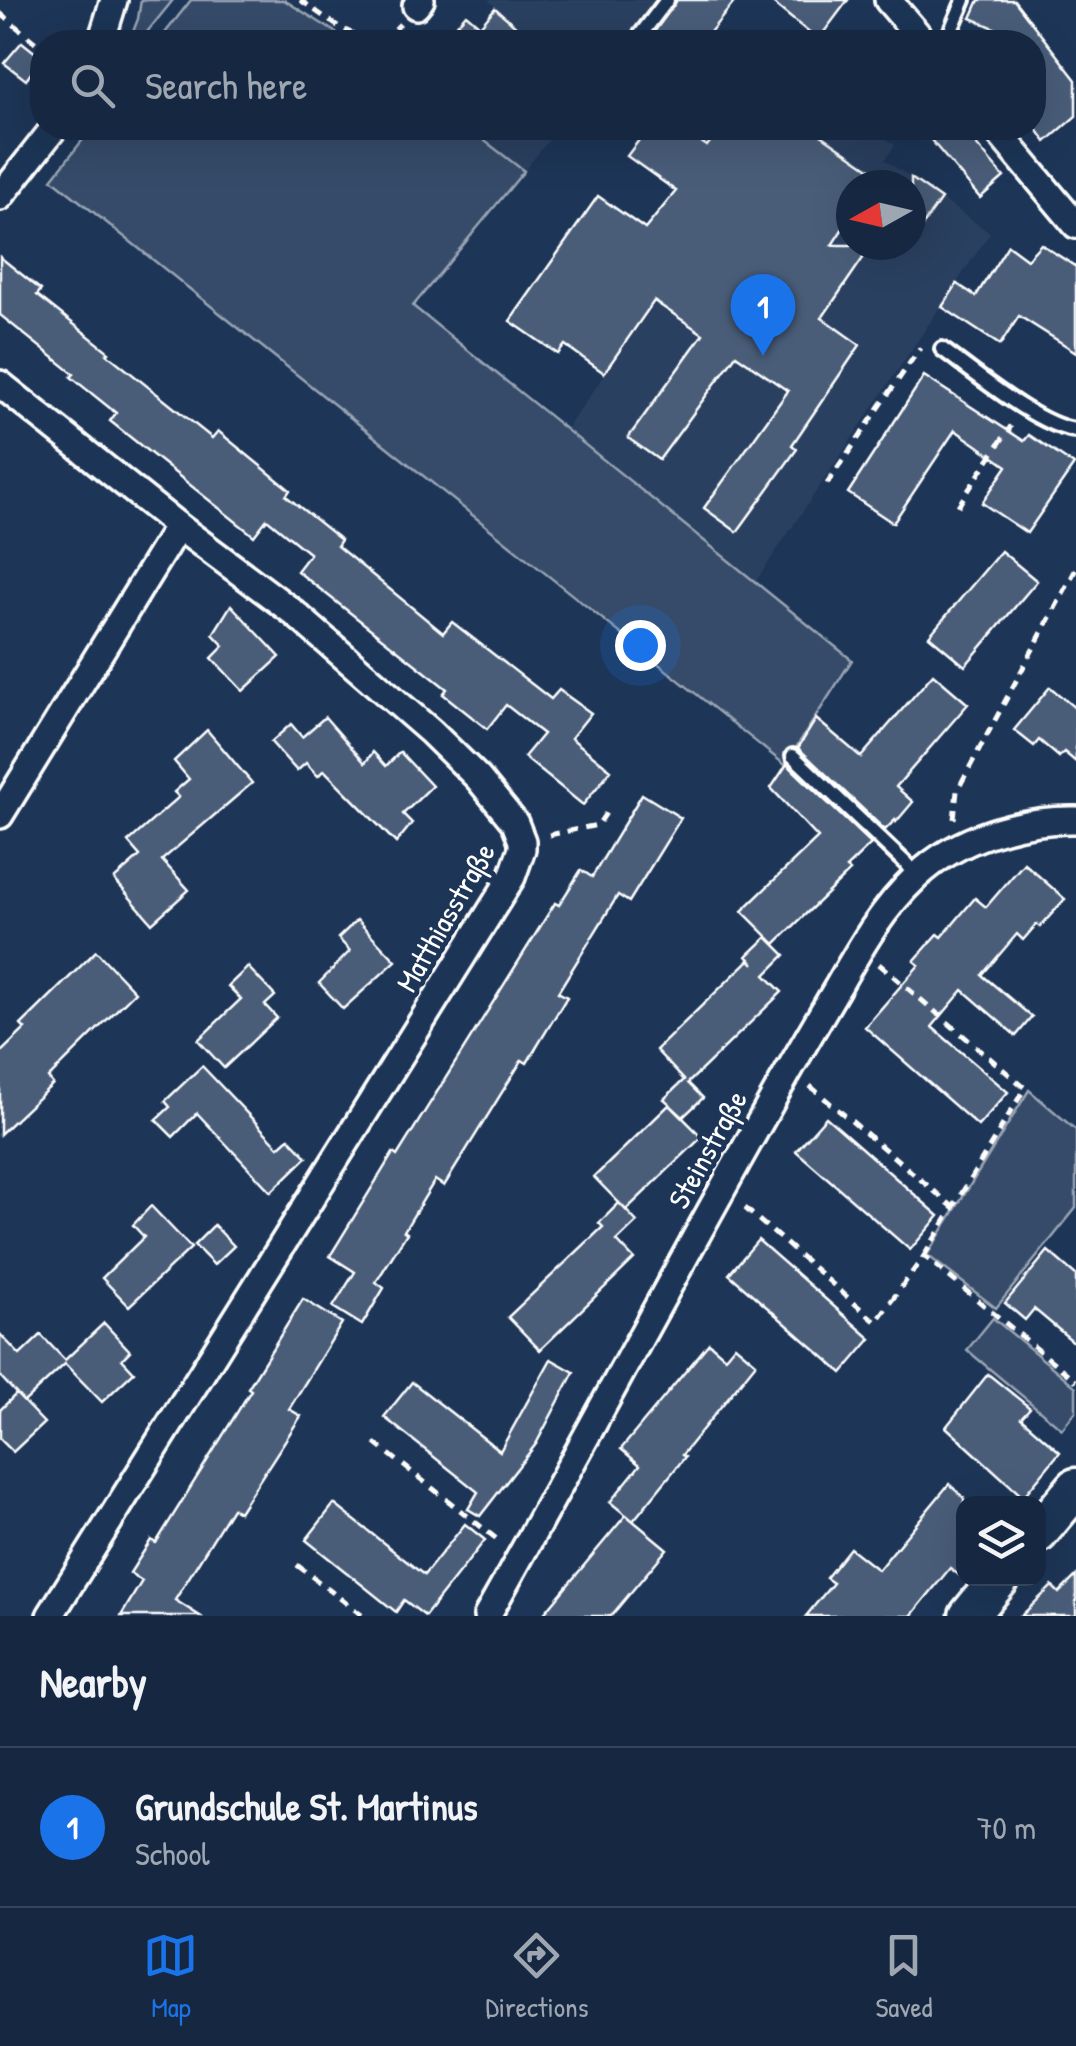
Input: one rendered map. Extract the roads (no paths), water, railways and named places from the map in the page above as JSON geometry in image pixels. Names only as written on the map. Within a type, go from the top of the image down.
[{"type":"street","points":[[104,30],[114,0]]},
{"type":"street","points":[[888,0],[914,30]]},
{"type":"street","points":[[0,197],[45,140]]},
{"type":"street","points":[[1005,140],[1076,225]]},
{"type":"street","name":"Matthiasstraße","points":[[0,384],[293,612],[431,732],[494,796],[515,823],[522,841],[512,877],[50,1616]]},
{"type":"street","points":[[0,815],[178,526]]},
{"type":"street","name":"Steinstraße","points":[[487,1616],[722,1188],[886,908],[918,874],[950,852],[982,837],[1045,820],[1076,820]]},
{"type":"street","points":[[1046,1524],[1076,1488]]},
{"type":"street","points":[[969,1616],[993,1586]]},
{"type":"lane","points":[[644,30],[667,0]]},
{"type":"lane","points":[[951,30],[964,0]]},
{"type":"lane","points":[[942,349],[1024,407],[1050,422],[1076,430]]},
{"type":"lane","points":[[794,756],[918,874]]},
{"type":"place","name":"Grundschule St. Martinus","points":[[763,356]]}]
